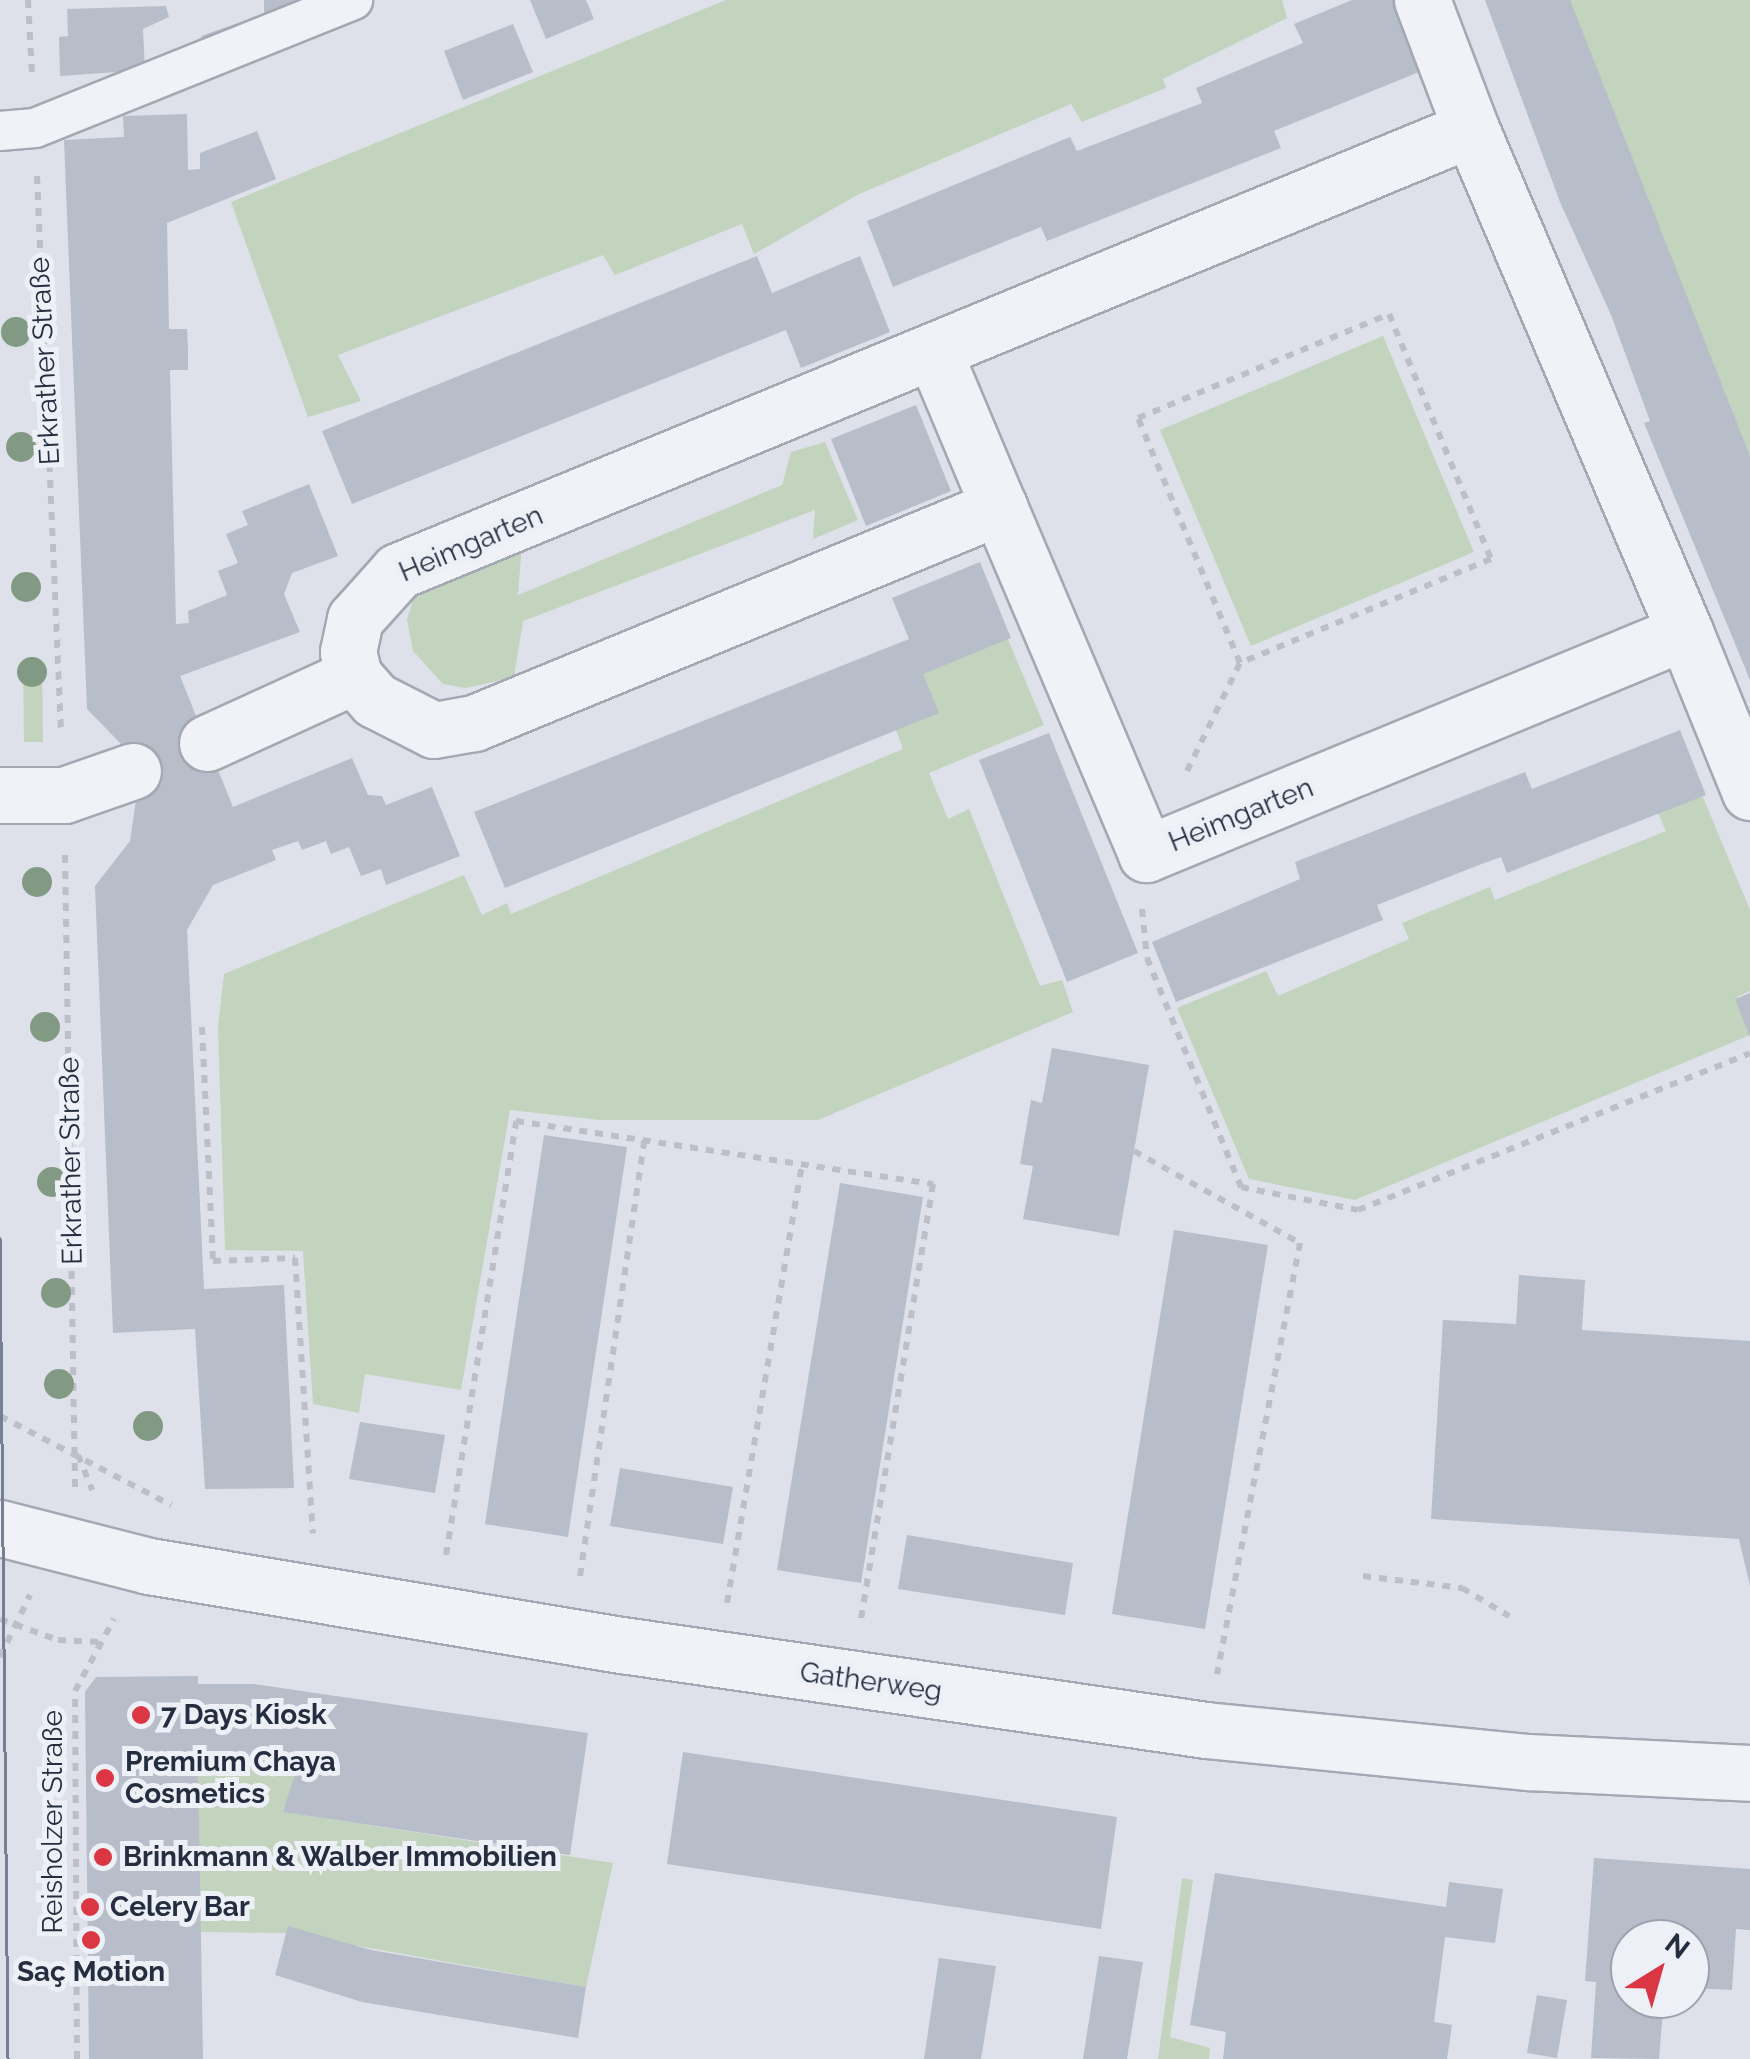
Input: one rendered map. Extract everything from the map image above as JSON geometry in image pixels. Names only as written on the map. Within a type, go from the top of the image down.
[{"type":"street","points":[[1422,0],[1471,130],[1750,792]]},
{"type":"street","name":"Heimgarten","points":[[354,676],[348,652],[356,619],[398,571],[935,354],[1471,130]]},
{"type":"street","name":"Heimgarten","points":[[935,354],[1146,854],[1685,632]]},
{"type":"street","points":[[207,743],[354,676],[375,700],[434,730],[474,723],[999,506]]},
{"type":"street","points":[[0,795],[64,795],[133,771]]},
{"type":"street","name":"Gatherweg","points":[[0,1528],[149,1566],[316,1594],[716,1660],[1206,1730],[1528,1762],[1750,1774]]},
{"type":"lane","points":[[17,130],[353,0]]},
{"type":"path","name":"Erkrather Straße","points":[[28,0],[17,130],[62,754]]},
{"type":"path","points":[[1240,663],[1138,418],[1389,314],[1492,559],[1240,663],[1146,854],[1140,939],[1241,1186],[1358,1210],[1750,1053]]},
{"type":"path","name":"Erkrather Straße","points":[[65,836],[78,1454],[74,1505]]},
{"type":"path","points":[[202,1026],[213,1261],[295,1258],[316,1594]]},
{"type":"path","points":[[436,1613],[516,1121],[933,1184],[851,1679]]},
{"type":"path","points":[[572,1636],[644,1140]]},
{"type":"path","points":[[1134,1151],[1300,1243],[1206,1730]]},
{"type":"path","points":[[716,1660],[802,1166]]},
{"type":"path","points":[[0,1416],[188,1514]]},
{"type":"path","points":[[1363,1576],[1462,1588],[1509,1616]]},
{"type":"path","name":"Reisholzer Straße","points":[[78,2059],[75,1690],[118,1613]]},
{"type":"path","points":[[0,1619],[58,1640],[101,1642]]},
{"type":"green space","points":[[726,0],[1282,0],[1287,18],[1163,79],[1166,88],[1082,122],[1071,104],[857,195],[754,254],[742,224],[615,275],[603,255],[338,355],[361,401],[308,417],[231,202]]},
{"type":"green space","points":[[1563,0],[1750,0],[1750,462]]},
{"type":"green space","points":[[1383,336],[1474,552],[1251,646],[1160,430]]},
{"type":"green space","points":[[825,442],[858,520],[813,539],[815,510],[523,621],[514,677],[466,688],[443,684],[413,651],[407,620],[415,593],[522,544],[518,595],[782,485],[791,452]]},
{"type":"green space","points":[[1007,637],[1044,725],[929,773],[948,819],[969,809],[1040,986],[1062,980],[1073,1012],[818,1120],[600,1120],[510,1110],[461,1390],[365,1374],[359,1413],[313,1404],[303,1251],[225,1250],[218,1027],[224,974],[464,875],[482,915],[507,903],[511,914],[903,749],[893,722],[919,674]]},
{"type":"green space","points":[[23,660],[42,660],[43,742],[24,742]]},
{"type":"green space","points":[[1702,795],[1750,910],[1750,991],[1737,997],[1750,1035],[1355,1200],[1249,1179],[1177,1008],[1266,971],[1278,996],[1409,939],[1402,923],[1490,887],[1495,900],[1666,831],[1658,813]]},
{"type":"green space","points":[[198,1761],[299,1761],[284,1812],[613,1863],[586,1987],[287,1933],[200,1932]]},
{"type":"green space","points":[[1182,1878],[1193,1880],[1170,2037],[1210,2048],[1209,2059],[1158,2059]]},
{"type":"building","points":[[264,0],[343,0],[206,50],[201,36],[264,14]]},
{"type":"building","points":[[530,0],[586,0],[594,19],[546,39]]},
{"type":"building","points":[[1352,0],[1396,0],[1424,70],[1274,131],[1281,148],[1047,241],[1041,227],[893,287],[867,221],[1070,137],[1077,151],[1202,103],[1196,88],[1303,43],[1294,24]]},
{"type":"building","points":[[1485,0],[1570,0],[1750,456],[1750,680],[1644,423],[1650,421],[1611,315],[1560,202]]},
{"type":"building","points":[[166,6],[169,17],[143,29],[145,70],[60,76],[59,37],[68,36],[67,9]]},
{"type":"building","points":[[513,24],[533,72],[463,100],[444,51]]},
{"type":"building","points":[[187,114],[188,170],[200,169],[200,153],[257,131],[276,179],[167,223],[169,329],[187,329],[188,349],[188,370],[170,370],[176,624],[189,623],[188,611],[227,595],[218,571],[238,563],[226,534],[248,525],[242,511],[309,484],[338,556],[292,573],[284,594],[300,632],[180,676],[233,807],[352,758],[368,795],[382,796],[386,805],[432,787],[460,856],[386,885],[381,869],[361,876],[349,847],[331,854],[326,841],[302,850],[298,841],[272,850],[276,860],[213,885],[187,930],[204,1289],[284,1285],[294,1488],[205,1489],[195,1329],[113,1333],[95,886],[130,841],[137,793],[121,744],[87,709],[64,140],[124,137],[123,116]]},
{"type":"building","points":[[757,256],[772,293],[860,256],[890,332],[801,368],[786,330],[352,504],[322,431]]},
{"type":"building","points":[[916,405],[951,491],[866,526],[831,439]]},
{"type":"building","points":[[980,562],[1011,638],[923,674],[939,713],[505,888],[474,812],[909,639],[892,598]]},
{"type":"building","points":[[1680,730],[1706,795],[1507,873],[1501,857],[1479,865],[1377,905],[1383,920],[1176,1002],[1152,942],[1300,879],[1295,862],[1525,772],[1532,789]]},
{"type":"building","points":[[1049,733],[1138,953],[1067,982],[979,760]]},
{"type":"building","points":[[1750,993],[1750,1037],[1735,999]]},
{"type":"building","points":[[1052,1048],[1149,1065],[1119,1236],[1023,1219],[1033,1166],[1020,1164],[1031,1100],[1042,1103]]},
{"type":"building","points":[[544,1135],[627,1147],[568,1537],[485,1524]]},
{"type":"building","points":[[840,1183],[923,1197],[861,1583],[777,1570]]},
{"type":"building","points":[[1174,1230],[1268,1245],[1205,1629],[1112,1614]]},
{"type":"building","points":[[1519,1275],[1585,1280],[1582,1330],[1750,1341],[1750,1586],[1739,1539],[1431,1519],[1443,1320],[1516,1324]]},
{"type":"building","points":[[360,1422],[445,1435],[435,1493],[349,1479]]},
{"type":"building","points":[[620,1468],[733,1487],[723,1544],[610,1526]]},
{"type":"building","points":[[907,1535],[1073,1563],[1065,1615],[898,1589]]},
{"type":"building","points":[[198,1676],[198,1684],[254,1684],[588,1733],[570,1855],[283,1812],[299,1761],[198,1761],[203,2059],[89,2059],[85,1692],[96,1677]]},
{"type":"building","points":[[683,1752],[1117,1817],[1101,1929],[667,1864]]},
{"type":"building","points":[[1594,1858],[1750,1869],[1750,1930],[1736,1929],[1732,1990],[1710,1989],[1710,1919],[1610,1919],[1610,2019],[1662,2019],[1659,2059],[1591,2058],[1596,1982],[1585,1981]]},
{"type":"building","points":[[1215,1873],[1446,1907],[1449,1882],[1503,1889],[1495,1943],[1445,1937],[1434,2022],[1452,2025],[1447,2059],[1223,2059],[1226,2032],[1190,2025]]},
{"type":"building","points":[[288,1926],[371,1950],[586,1987],[578,2038],[362,2002],[275,1975]]},
{"type":"building","points":[[1099,1956],[1143,1962],[1127,2059],[1083,2059]]},
{"type":"building","points":[[939,1958],[996,1966],[981,2059],[924,2059]]},
{"type":"building","points":[[1537,1995],[1567,2000],[1557,2058],[1527,2053]]},
{"type":"tunnel","points":[[133,771],[207,743]]},
{"type":"tram line","points":[[0,1238],[8,2059]]},
{"type":"place","name":"7 Days Kiosk","points":[[141,1715]]},
{"type":"place","name":"Premium Chaya Cosmetics","points":[[105,1778]]},
{"type":"place","name":"Brinkmann & Walber Immobilien","points":[[103,1857]]},
{"type":"place","name":"Celery Bar","points":[[90,1907]]},
{"type":"place","name":"Saç Motion","points":[[91,1940]]}]
